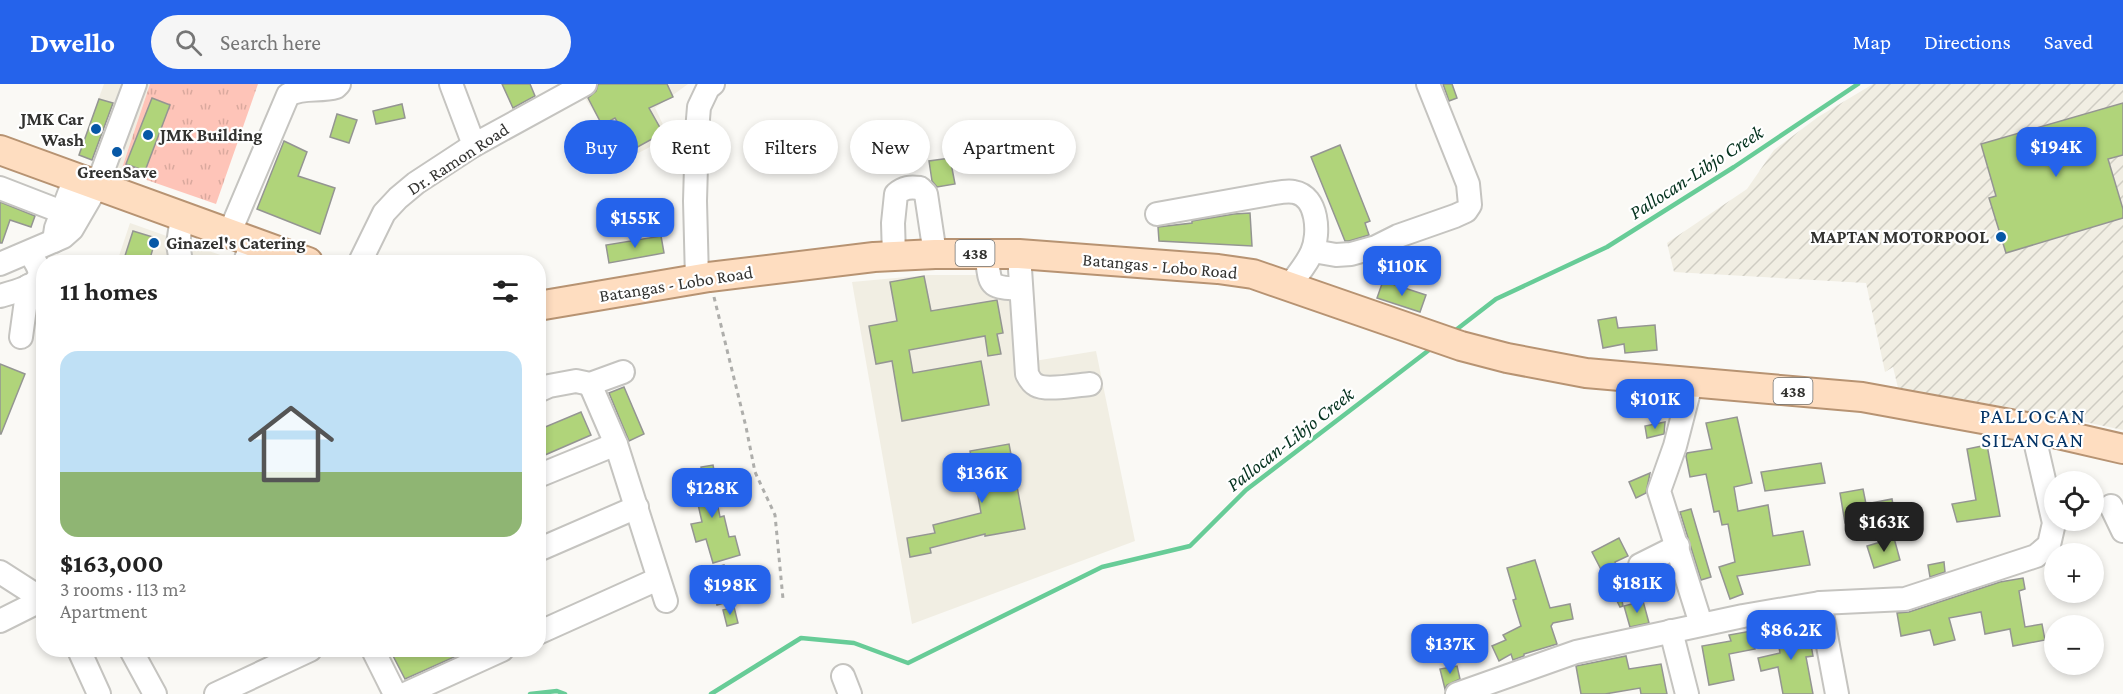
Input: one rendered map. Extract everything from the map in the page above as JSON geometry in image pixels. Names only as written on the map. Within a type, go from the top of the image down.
[{"type":"main road","points":[[0,150],[182,217],[242,246],[279,255]]},
{"type":"main road","name":"Batangas - Lobo Road","points":[[546,305],[703,278],[894,256],[1019,254],[1218,269],[1253,274],[1461,346],[1507,358],[1586,373],[1691,384],[1862,397],[2032,428],[2123,449]]},
{"type":"street","points":[[0,264],[54,242],[72,229],[86,182],[135,84]]},
{"type":"street","points":[[242,246],[288,95],[304,89],[326,90],[339,84]]},
{"type":"street","points":[[451,84],[474,145]]},
{"type":"street","name":"Dr. Ramon Road","points":[[363,255],[384,213],[398,198],[474,145],[585,84]]},
{"type":"street","points":[[703,278],[695,191],[698,123],[699,107],[708,88],[713,84]]},
{"type":"street","points":[[1313,251],[1336,255],[1350,254],[1376,247],[1398,236],[1466,211],[1470,205],[1468,184],[1428,84]]},
{"type":"street","points":[[54,242],[62,212],[86,182]]},
{"type":"street","points":[[894,256],[893,223],[896,194],[901,189],[909,187],[920,188],[926,194],[935,254]]},
{"type":"street","points":[[0,188],[62,212]]},
{"type":"street","points":[[1157,214],[1275,193],[1294,192],[1305,197],[1313,209],[1317,222],[1313,251],[1289,287]]},
{"type":"street","points":[[180,255],[178,244],[182,217]]},
{"type":"street","points":[[30,253],[36,264]]},
{"type":"street","points":[[986,253],[993,285],[1000,288],[1021,289]]},
{"type":"street","points":[[1019,254],[1027,374],[1035,385],[1043,388],[1090,384]]},
{"type":"street","points":[[0,296],[36,282]]},
{"type":"street","points":[[21,337],[28,286]]},
{"type":"street","points":[[546,387],[576,381],[590,384],[622,372]]},
{"type":"street","points":[[590,384],[616,444],[666,601]]},
{"type":"street","points":[[1691,384],[1682,424],[1659,491],[1701,624]]},
{"type":"street","points":[[1457,694],[1576,652],[1701,624],[1820,603],[1905,599],[2036,556],[2049,545],[2054,523],[2032,428]]},
{"type":"street","points":[[546,473],[616,444]]},
{"type":"street","points":[[2111,506],[2123,531]]},
{"type":"street","points":[[546,547],[637,507]]},
{"type":"street","points":[[1640,565],[1677,546]]},
{"type":"street","points":[[0,572],[36,595]]},
{"type":"street","points":[[546,629],[658,579]]},
{"type":"street","points":[[0,621],[36,603]]},
{"type":"street","points":[[1820,603],[1837,694]]},
{"type":"street","points":[[1671,631],[1688,694]]},
{"type":"street","points":[[82,657],[99,694]]},
{"type":"street","points":[[127,657],[154,694]]},
{"type":"street","points":[[216,694],[295,657]]},
{"type":"street","points":[[376,657],[395,694]]},
{"type":"street","points":[[405,694],[487,657]]},
{"type":"path","points":[[703,278],[746,427],[755,472],[775,515],[783,599]]},
{"type":"shaded area","points":[[104,84],[150,84],[121,171],[78,155]]},
{"type":"shaded area","points":[[595,84],[688,84],[655,108],[661,120],[650,120],[650,147],[638,153],[638,120],[599,120],[581,92]]},
{"type":"shaded area","points":[[1873,84],[2123,84],[2123,430],[1898,388],[1893,367],[1885,372],[1866,283],[1674,272],[1667,243],[1747,189],[1774,150],[1818,117]]},
{"type":"shaded area","name":"Ginazel's Catering","points":[[130,223],[220,255],[119,255]]},
{"type":"shaded area","points":[[928,275],[1022,275],[1028,362],[1096,351],[1135,541],[912,624],[852,282]]},
{"type":"green space","points":[[150,84],[258,84],[216,204],[121,171]]},
{"type":"building","points":[[502,84],[530,84],[535,96],[513,108]]},
{"type":"building","points":[[598,84],[667,84],[673,97],[649,108],[656,120],[650,120],[650,140],[638,147],[638,120],[616,120],[615,118],[599,120],[588,98],[596,91]]},
{"type":"building","points":[[1443,84],[1452,84],[1457,98],[1449,101]]},
{"type":"building","name":"JMK Building","points":[[152,98],[170,105],[145,171],[126,164]]},
{"type":"building","name":"JMK Car Wash","points":[[99,99],[113,103],[92,160],[79,155]]},
{"type":"building","points":[[2123,103],[2123,155],[2108,159],[2123,209],[2123,218],[2006,253],[1989,198],[1996,196],[1981,144]]},
{"type":"building","points":[[402,104],[405,118],[376,124],[373,111]]},
{"type":"building","points":[[337,114],[357,120],[349,143],[330,137]]},
{"type":"building","points":[[284,141],[307,152],[298,176],[335,188],[320,234],[257,209]]},
{"type":"building","points":[[1340,145],[1370,221],[1365,223],[1369,235],[1349,241],[1345,241],[1311,157]]},
{"type":"building","points":[[942,159],[942,174],[953,174],[955,184],[937,187],[932,181],[930,161]]},
{"type":"building","points":[[0,202],[35,216],[31,227],[10,220],[2,243],[0,243]]},
{"type":"building","points":[[1250,213],[1252,246],[1159,241],[1158,227]]},
{"type":"building","points":[[133,231],[156,238],[151,255],[125,255]]},
{"type":"building","points":[[661,236],[664,253],[609,263],[606,245]]},
{"type":"building","points":[[924,276],[931,311],[997,300],[1003,333],[997,334],[1001,354],[988,356],[985,336],[909,350],[913,373],[981,361],[989,405],[902,421],[892,361],[876,364],[869,326],[897,321],[890,282]]},
{"type":"building","points":[[1383,281],[1426,295],[1420,312],[1377,298]]},
{"type":"building","points":[[1616,317],[1618,328],[1655,325],[1657,350],[1625,353],[1624,344],[1603,348],[1598,320]]},
{"type":"building","points":[[0,364],[25,374],[1,434],[0,434]]},
{"type":"building","points":[[624,387],[644,434],[629,441],[609,393]]},
{"type":"building","points":[[581,412],[591,435],[546,455],[546,427]]},
{"type":"building","points":[[1737,417],[1752,483],[1734,487],[1738,511],[1768,505],[1773,536],[1803,531],[1810,565],[1737,576],[1743,594],[1730,599],[1719,567],[1735,562],[1728,524],[1722,525],[1719,511],[1714,512],[1706,474],[1690,477],[1686,456],[1687,453],[1712,449],[1706,423]]},
{"type":"building","points":[[1665,422],[1664,434],[1647,438],[1645,426]]},
{"type":"building","points":[[1009,444],[1025,529],[985,536],[985,534],[930,548],[931,553],[910,557],[907,538],[935,533],[933,525],[981,513],[970,451]]},
{"type":"building","points":[[1987,445],[2000,516],[1957,522],[1952,504],[1976,500],[1967,449]]},
{"type":"building","points":[[1821,463],[1825,483],[1765,491],[1761,472]]},
{"type":"building","points":[[713,465],[717,487],[714,487],[720,517],[724,516],[729,537],[735,536],[740,555],[713,563],[706,539],[696,542],[691,524],[702,522],[690,480],[703,478],[701,467]]},
{"type":"building","points":[[1650,473],[1646,493],[1636,498],[1629,482]]},
{"type":"building","points":[[1863,489],[1866,504],[1892,499],[1895,516],[1845,523],[1840,493]]},
{"type":"building","points":[[1691,509],[1711,577],[1701,580],[1680,512]]},
{"type":"building","points":[[1619,538],[1628,556],[1615,562],[1623,606],[1620,607],[1614,595],[1605,597],[1602,584],[1608,583],[1592,552]]},
{"type":"building","points":[[1894,538],[1900,560],[1874,568],[1867,546]]},
{"type":"building","points":[[1535,560],[1550,608],[1570,604],[1573,619],[1553,623],[1551,626],[1557,644],[1524,654],[1513,660],[1511,654],[1499,661],[1492,646],[1506,640],[1503,635],[1521,626],[1507,568]]},
{"type":"building","points":[[1944,562],[1945,572],[1930,577],[1928,565]]},
{"type":"building","points":[[724,565],[729,581],[726,582],[731,601],[717,605],[707,570]]},
{"type":"building","points":[[2023,578],[2025,589],[2019,591],[2025,627],[2042,624],[2044,640],[2013,646],[2010,629],[1985,634],[1981,612],[1949,618],[1955,640],[1934,645],[1930,630],[1901,636],[1897,613],[1909,612],[2000,582]]},
{"type":"building","points":[[1643,601],[1649,623],[1630,627],[1624,606]]},
{"type":"building","points":[[734,607],[738,623],[727,626],[723,610]]},
{"type":"building","points":[[1794,621],[1798,641],[1810,639],[1813,656],[1806,657],[1813,694],[1783,694],[1778,667],[1761,671],[1758,658],[1780,653],[1775,624]]},
{"type":"building","points":[[1751,631],[1755,649],[1729,654],[1734,680],[1709,685],[1702,646],[1731,641],[1729,635]]},
{"type":"building","points":[[1626,656],[1629,669],[1661,664],[1667,694],[1641,694],[1640,688],[1605,694],[1581,694],[1576,666]]},
{"type":"building","points":[[394,657],[454,657],[405,679]]},
{"type":"building","points":[[1457,666],[1460,679],[1447,685],[1445,689],[1440,669]]},
{"type":"waterway","name":"Pallocan-Libjo Creek","points":[[1452,333],[1496,299],[1607,247],[1734,167],[1858,84]]},
{"type":"waterway","name":"Pallocan-Libjo Creek","points":[[711,694],[801,638],[854,643],[908,663],[1102,567],[1190,546],[1246,490],[1433,347]]},
{"type":"waterway","name":"Pallocan-Libjo Creek","points":[[530,694],[557,691],[565,694]]},
{"type":"place","name":"JMK Car Wash","points":[[96,129]]},
{"type":"place","name":"JMK Building","points":[[148,135]]},
{"type":"place","name":"GreenSave","points":[[117,152]]},
{"type":"place","name":"MAPTAN MOTORPOOL","points":[[2001,237]]},
{"type":"place","name":"Ginazel's Catering","points":[[154,243]]},
{"type":"district","name":"PALLOCAN SILANGAN","points":[[2033,428]]}]
